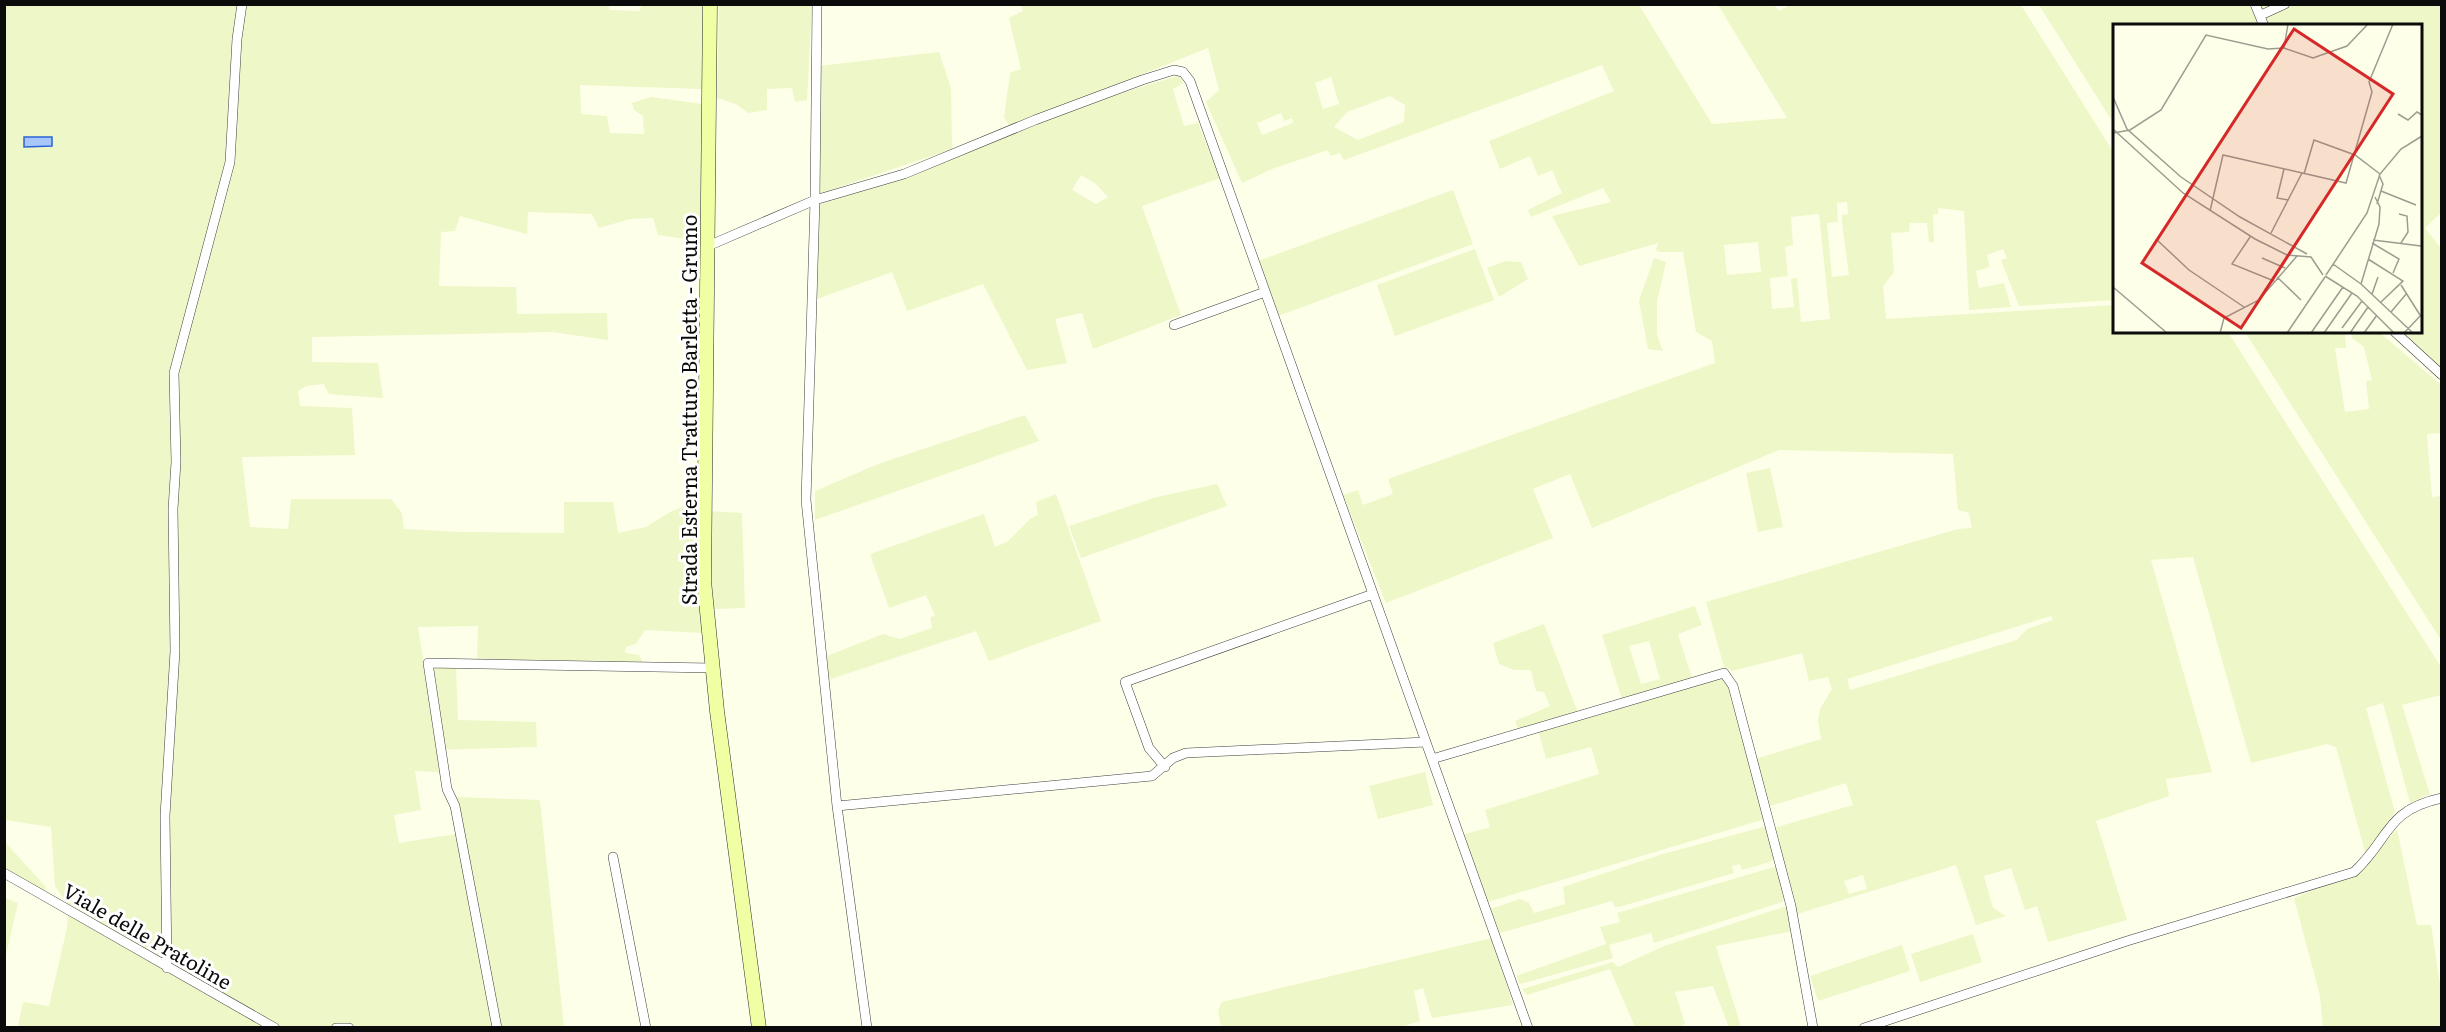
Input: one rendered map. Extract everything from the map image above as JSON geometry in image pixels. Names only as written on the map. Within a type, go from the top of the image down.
[{"type":"street","points":[[167,968],[165,816],[175,651],[174,373],[230,162],[237,39],[242,4]]},
{"type":"street","name":"Strada Esterna Tratturo Barletta - Grumo","points":[[710,4],[704,581],[712,668],[759,1028]]},
{"type":"street","points":[[817,4],[815,200],[806,500],[837,806],[867,1028]]},
{"type":"street","points":[[2255,4],[2263,24]]},
{"type":"street","points":[[2261,15],[2285,4]]},
{"type":"street","points":[[708,246],[815,200],[904,174],[1035,120],[1174,70],[1183,72],[1190,81],[1528,1028]]},
{"type":"street","points":[[1174,325],[1265,292]]},
{"type":"street","points":[[2396,333],[2442,375]]},
{"type":"street","points":[[1165,767],[1149,748],[1125,682],[1373,594]]},
{"type":"street","points":[[497,1028],[455,806],[447,789],[428,663],[712,668]]},
{"type":"street","points":[[1432,759],[1724,673],[1733,686],[1791,906],[1813,1028]]},
{"type":"street","points":[[837,806],[1152,776],[1173,758],[1186,753],[1426,742]]},
{"type":"street","points":[[1864,1028],[2127,941],[2354,872],[2400,814],[2420,802],[2442,798]]},
{"type":"street","points":[[613,857],[646,1028]]},
{"type":"street","name":"Viale delle Pratoline","points":[[4,873],[275,1028]]},
{"type":"street","points":[[336,1028],[349,1028]]},
{"type":"green space","points":[[609,4],[609,10],[640,11],[641,5],[703,5],[702,89],[580,85],[581,114],[607,116],[610,133],[644,134],[643,116],[634,110],[632,103],[651,97],[702,104],[700,241],[658,235],[653,218],[630,219],[599,228],[592,214],[528,212],[527,234],[460,216],[455,231],[441,232],[439,286],[516,287],[517,314],[607,313],[608,340],[552,332],[312,337],[312,362],[378,363],[383,398],[329,394],[324,384],[306,386],[298,391],[300,406],[352,408],[355,455],[242,457],[250,527],[288,529],[291,499],[391,499],[402,513],[404,529],[463,532],[564,533],[564,502],[613,502],[618,533],[646,527],[670,512],[688,505],[698,507],[703,633],[645,630],[636,644],[626,647],[625,653],[639,655],[643,663],[477,659],[478,626],[418,627],[424,664],[456,665],[458,720],[536,722],[537,747],[437,750],[439,772],[415,771],[421,810],[394,815],[399,843],[462,833],[457,797],[540,800],[564,1027],[18,1027],[23,1002],[49,1006],[67,928],[69,907],[55,886],[51,827],[5,820],[4,5]]},
{"type":"green space","points":[[1786,4],[2021,5],[2113,151],[2113,300],[2019,306],[2001,260],[2007,258],[2003,249],[1987,255],[1990,267],[1976,271],[1979,288],[2004,283],[2011,307],[1969,310],[1964,211],[1938,208],[1938,214],[1933,214],[1934,242],[1929,242],[1927,223],[1910,223],[1909,232],[1891,233],[1894,272],[1883,286],[1886,319],[2113,305],[2113,333],[2229,333],[2441,667],[2441,695],[2402,705],[2430,794],[2410,803],[2383,703],[2366,708],[2395,812],[2366,855],[2336,747],[2327,744],[2251,763],[2193,557],[2151,560],[2212,772],[2166,779],[2169,796],[2096,821],[2127,920],[2048,942],[2037,906],[2025,910],[2011,868],[1984,876],[1993,908],[2006,916],[1976,925],[1956,865],[1797,914],[1774,828],[1853,805],[1846,783],[1767,807],[1755,759],[1821,739],[1818,721],[1820,709],[1832,689],[1828,677],[1809,681],[1802,653],[1732,671],[1724,667],[1706,602],[1958,529],[1972,528],[1969,513],[1958,510],[1953,454],[1779,450],[1592,528],[1570,474],[1533,489],[1553,538],[1386,603],[1343,495],[1358,490],[1363,505],[1393,494],[1388,479],[1715,363],[1712,341],[1696,332],[1683,252],[1659,252],[1656,250],[1658,243],[1579,266],[1552,216],[1611,202],[1603,188],[1531,217],[1528,210],[1562,193],[1552,170],[1538,176],[1530,156],[1500,169],[1489,141],[1614,91],[1602,65],[1344,160],[1340,153],[1331,156],[1328,150],[1272,169],[1242,183],[1206,102],[1219,90],[1208,48],[1010,127],[1004,117],[1010,73],[1021,69],[1009,18],[1023,11],[1021,5],[1639,5],[1712,124],[1787,118],[1718,5],[1774,5],[1779,11],[1787,7]],"holes":[[[1331,77],[1339,104],[1323,109],[1315,83]],[[1390,96],[1405,105],[1404,122],[1358,140],[1334,127],[1347,112]],[[1281,113],[1284,121],[1292,118],[1293,123],[1262,135],[1257,123]],[[1847,202],[1848,214],[1842,215],[1842,222],[1849,275],[1832,277],[1827,223],[1838,222],[1837,203]],[[1819,214],[1830,319],[1801,322],[1797,278],[1791,279],[1794,307],[1772,309],[1770,278],[1788,276],[1785,247],[1793,245],[1791,217]],[[1758,242],[1761,272],[1727,275],[1724,245]],[[2051,616],[2053,620],[2027,629],[2017,640],[1850,690],[1847,679]],[[1863,875],[1867,889],[1849,894],[1844,881]]]},
{"type":"green space","points":[[719,5],[812,5],[807,100],[795,102],[792,88],[767,89],[767,110],[748,113],[736,104],[717,98]]},
{"type":"green space","points":[[2039,5],[2249,5],[2259,24],[2113,24],[2113,122]]},
{"type":"green space","points":[[2260,5],[2441,5],[2441,213],[2425,228],[2441,248],[2441,376],[2390,333],[2422,333],[2422,24],[2268,24]]},
{"type":"green space","points":[[939,52],[951,88],[952,149],[819,194],[819,66]]},
{"type":"green space","points":[[1180,75],[1183,83],[1173,89],[1184,126],[1198,123],[1220,178],[1142,206],[1181,315],[1093,349],[1082,313],[1055,319],[1067,363],[1027,370],[983,284],[907,311],[892,272],[817,299],[816,206],[1060,112]],"holes":[[[1081,175],[1096,184],[1108,197],[1096,204],[1072,190]]]},
{"type":"green space","points":[[1453,190],[1473,244],[1278,316],[1258,261]]},
{"type":"green space","points":[[1475,249],[1494,300],[1395,336],[1377,285]]},
{"type":"green space","points":[[1654,258],[1666,262],[1657,302],[1657,335],[1663,351],[1648,349],[1639,301]]},
{"type":"green space","points":[[1506,261],[1521,262],[1528,279],[1499,297],[1487,268]]},
{"type":"green space","points":[[2246,333],[2345,333],[2346,348],[2335,348],[2345,412],[2369,409],[2366,381],[2372,380],[2364,347],[2352,338],[2351,333],[2380,333],[2440,384],[2441,433],[2427,434],[2432,497],[2441,496],[2441,640]]},
{"type":"green space","points":[[1025,415],[1039,441],[815,520],[815,491],[878,464]]},
{"type":"green space","points":[[1770,468],[1783,527],[1758,532],[1746,473]]},
{"type":"green space","points":[[1217,484],[1227,506],[1081,558],[1069,526],[1157,497]]},
{"type":"green space","points":[[1056,494],[1101,621],[989,661],[976,631],[828,680],[827,656],[883,634],[900,639],[932,628],[930,617],[935,616],[926,595],[889,608],[870,554],[984,514],[995,547],[1007,542],[1030,519],[1038,515],[1036,502]]},
{"type":"green space","points":[[709,511],[742,513],[745,608],[712,609]]},
{"type":"green space","points":[[1695,606],[1702,625],[1678,634],[1694,684],[1726,675],[1765,819],[1488,902],[1462,835],[1490,827],[1485,810],[1599,774],[1591,747],[1546,759],[1537,726],[1519,731],[1515,721],[1550,706],[1544,692],[1536,691],[1531,670],[1514,670],[1499,664],[1493,643],[1544,624],[1580,718],[1624,706],[1602,635]],"holes":[[[1649,641],[1660,679],[1641,684],[1629,646]]]},
{"type":"green space","points":[[1425,772],[1433,805],[1378,819],[1369,786]]},
{"type":"green space","points":[[1767,826],[1775,857],[1770,862],[1742,870],[1740,864],[1732,866],[1734,873],[1619,907],[1615,907],[1612,901],[1500,933],[1490,909],[1520,899],[1529,903],[1534,913],[1565,904],[1563,887],[1663,854]]},
{"type":"green space","points":[[2397,829],[2417,925],[2431,925],[2441,990],[2441,1027],[2323,1027],[2320,996],[2294,898],[2360,871]]},
{"type":"green space","points":[[4,841],[46,887],[44,893],[5,871]]},
{"type":"green space","points":[[1774,867],[1778,868],[1786,898],[1782,902],[1654,943],[1651,933],[1609,945],[1613,958],[1520,984],[1516,976],[1606,944],[1600,927],[1620,922],[1617,913]]},
{"type":"green space","points":[[4,898],[18,903],[5,960]]},
{"type":"green space","points":[[1784,907],[1789,908],[1793,931],[1716,946],[1741,1027],[1729,1027],[1713,986],[1675,992],[1685,1024],[1676,1028],[1635,1027],[1610,969],[1527,995],[1522,989],[1613,962],[1618,967],[1664,946]]},
{"type":"green space","points":[[1973,934],[1982,962],[1920,982],[1911,954]]},
{"type":"green space","points":[[1492,938],[1513,1005],[1432,1018],[1423,988],[1414,991],[1420,1021],[1398,1028],[1221,1027],[1218,1010],[1222,1002]]},
{"type":"green space","points":[[1902,945],[1910,971],[1818,1001],[1810,976]]},
{"type":"water","points":[[24,137],[52,137],[52,146],[24,147]]}]
